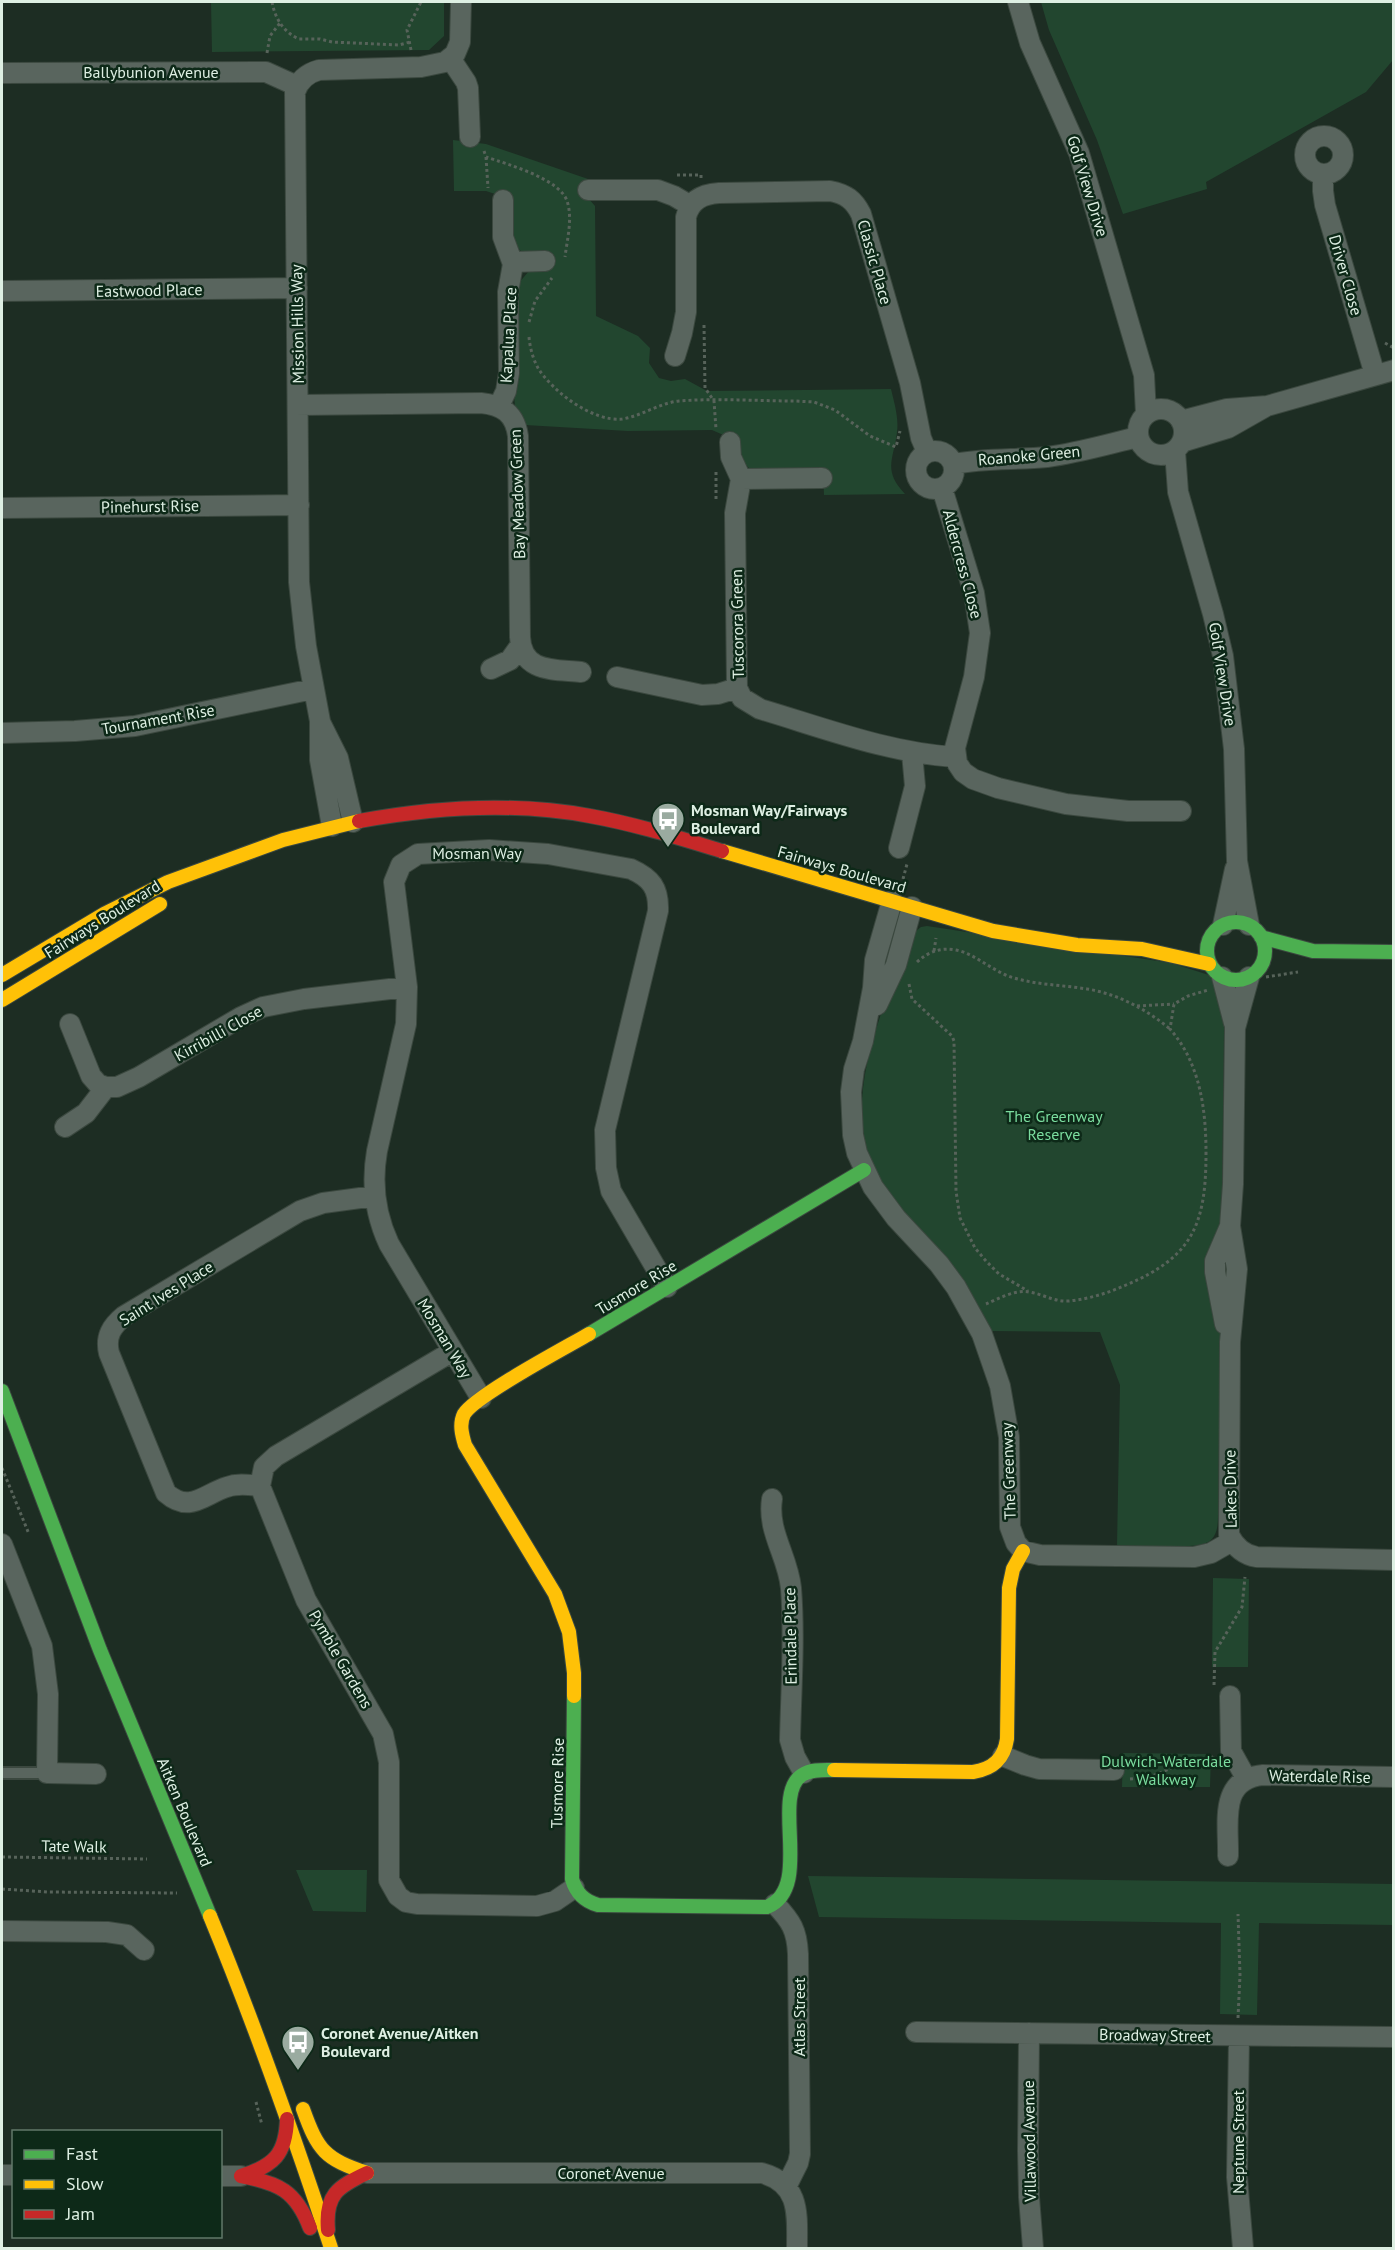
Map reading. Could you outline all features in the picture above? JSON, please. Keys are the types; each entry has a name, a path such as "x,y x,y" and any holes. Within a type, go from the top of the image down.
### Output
{"street":[{"path":"297,86 306,75 319,70 421,67 439,64 450,58 459,48 461,2"},
{"name":"Golf View Drive","path":"1018,2 1030,43 1079,153 1144,375 1146,414"},
{"path":"450,58 468,88 477,144"},
{"name":"Ballybunion Avenue","path":"2,74 266,72 297,86"},
{"name":"Mission Hills Way","path":"297,86 294,106 299,582 306,646 320,721 320,760 332,826"},
{"name":"Driver Close","path":"1323,174 1325,205 1384,372"},
{"path":"588,190 658,190 691,206 686,225 685,323 675,356"},
{"name":"Classic Place","path":"691,206 700,197 719,193 830,191 846,195 852,200 865,225 927,452"},
{"name":"Kapalua Place","path":"495,198 503,237 513,262 508,292 509,373 506,391 499,406"},
{"path":"513,262 554,266"},
{"name":"Eastwood Place","path":"2,291 297,288"},
{"path":"1267,406 1228,428 1171,449 1145,449 1138,437 1139,425 1146,414 1159,410 1173,416 1267,406 1384,372"},
{"name":"Golf View Drive","path":"1144,375 1173,416"},
{"name":"Bay Meadow Green","path":"298,405 481,403 499,406 509,412 518,436 520,646"},
{"path":"1171,449 1184,435 1173,416"},
{"name":"Roanoke Green","path":"954,464 1074,453 1138,437"},
{"path":"730,442 731,457 741,479 822,478"},
{"name":"Golf View Drive","path":"1171,449 1178,492 1213,614 1222,656 1234,749 1237,861 1255,931"},
{"path":"927,452 946,453 954,464 955,469 951,481 936,490 923,486 916,475 917,461 927,452"},
{"name":"Tuscorora Green","path":"741,479 735,513 737,688 742,698 760,709 912,753 956,757"},
{"name":"Aldercress Close","path":"942,488 974,593 980,633 974,677 956,739 956,757"},
{"name":"Pinehurst Rise","path":"2,508 299,505"},
{"path":"491,669 510,660 520,646"},
{"path":"520,646 525,657 537,665 581,672"},
{"path":"617,677 702,695 718,694 737,688"},
{"name":"Tournament Rise","path":"2,733 75,732 135,726 313,689"},
{"name":"Mission Hills Way","path":"320,721 338,758 353,822"},
{"path":"899,848 915,786 912,753"},
{"path":"956,757 963,772 973,779 1040,799 1096,808 1181,811"},
{"name":"Fairways Boulevard","path":"2,975 167,882 283,840 332,826 431,810 516,809 571,813 655,831 993,931 1043,941 1142,949 1235,977 1313,951"},
{"name":"Mosman Way","path":"481,1398 389,1244 381,1227 375,1196 374,1168 377,1151 406,1024 406,987 394,882 401,865 418,854 489,850 548,854 631,869 651,880 656,888 658,911 605,1130 604,1149 611,1191 667,1287"},
{"name":"Golf View Drive","path":"1217,931 1237,861"},
{"name":"Fairways Boulevard","path":"2,1000 171,897 202,873 218,864"},
{"name":"The Greenway","path":"863,1041 873,988 875,960 892,901"},
{"name":"The Greenway","path":"912,907 896,965 863,1041 854,1069 850,1111 857,1153 881,1200 939,1264 970,1310 982,1334 1000,1386 1009,1437 1010,1527 1016,1543 1023,1551"},
{"path":"1232,922 1255,931 1264,955 1235,977 1207,946 1217,931 1232,922"},
{"name":"Fairways Boulevard","path":"1142,949 1186,942 1217,931"},
{"name":"Fairways Boulevard","path":"1255,931 1313,951 1394,952"},
{"path":"76,932 87,949"},
{"name":"Lakes Drive","path":"1235,977 1233,1184 1230,1226 1215,1261 1215,1272 1230,1342 1228,1524 1232,1541 1243,1552 1257,1557 1394,1560"},
{"name":"Kirribilli Close","path":"106,1087 117,1087 128,1083 241,1017 263,1007 304,999 406,987"},
{"path":"64,1127 86,1113 106,1087 98,1084 92,1076 70,1024"},
{"name":"Tusmore Rise","path":"574,1888 572,1879 573,1652 555,1594 465,1445 461,1426 462,1418 469,1406 481,1398 864,1170"},
{"name":"Saint Ives Place","path":"260,1486 228,1486 193,1502 178,1501 166,1493 111,1358 107,1346 110,1331 124,1316 300,1211 323,1203 375,1196"},
{"path":"260,1486 264,1467 276,1456 453,1351"},
{"name":"Aitken Boulevard","path":"2,1391 100,1650 246,2003 330,2246"},
{"name":"Pymble Gardens","path":"260,1486 302,1591 383,1734 389,1762 388,1870 392,1888 398,1896 406,1902 417,1904 537,1906 555,1901 574,1888"},
{"name":"Erindale Place","path":"772,1499 771,1521 786,1568 792,1604 790,1740 795,1757 804,1773"},
{"path":"574,1888 585,1901 604,1906 756,1908 775,1904 781,1898 787,1882 791,1790 804,1773 828,1770 973,1772 990,1768 1003,1756 1007,1739 1010,1578 1023,1551 1040,1555 1194,1557 1211,1553 1232,1541"},
{"path":"2,1544 42,1646 48,1694 47,1773 96,1774"},
{"name":"Waterdale Rise","path":"1222,1694 1231,1751 1246,1778"},
{"path":"1003,1756 1024,1765 1040,1768 1113,1770"},
{"name":"Waterdale Rise","path":"1228,1856 1230,1797 1238,1784 1246,1778 1263,1775 1394,1777"},
{"name":"Atlas Street","path":"775,1904 789,1920 797,1935 799,2138 780,2182"},
{"path":"2,1931 107,1932 127,1935 144,1950"},
{"path":"246,2003 277,2052"},
{"name":"Broadway Street","path":"916,2032 1029,2033 1238,2028 1394,2037"},
{"name":"Neptune Street","path":"1238,2028 1237,2177 1243,2248"},
{"name":"Villawood Avenue","path":"1029,2033 1028,2186 1033,2248"},
{"path":"297,2093 312,2136 320,2149 339,2164 367,2173"},
{"path":"241,2176 256,2172 275,2161 286,2142 287,2117"},
{"path":"330,2246 326,2215 333,2193 344,2183 367,2173"},
{"name":"Coronet Avenue","path":"367,2173 762,2173 780,2182"},
{"path":"222,2176 241,2176 269,2181 283,2187 299,2202 313,2238"},
{"path":"780,2182 793,2196 796,2207 797,2248"}],"lane":[{"path":"2,1773 47,1773"}],"path":[{"path":"272,2 276,18 295,38 332,42 405,44 410,42 407,30 421,2"},
{"path":"266,72 270,36 280,23"},
{"path":"477,144 486,157 495,198"},
{"path":"486,157 546,181 566,197 569,224 564,258 554,266 535,301 530,315 529,332 534,361 541,373 556,389 572,401 599,417 622,419 679,401 814,402 835,410 870,436 896,447 900,426 918,425"},
{"path":"909,978 908,986 912,999 952,1036 954,1041 956,1191 960,1218 975,1248 986,1262 999,1274 1028,1291 1067,1301 1106,1293 1158,1270 1175,1258 1190,1239 1197,1220 1203,1197 1206,1162 1204,1117 1200,1092 1189,1056 1170,1029 1137,1006 1105,993 1029,982 1012,977 955,950 934,951 918,961 913,970"},
{"path":"1137,1006 1174,1004 1235,977 1257,991 1264,978 1300,972"},
{"path":"1170,1029 1174,1004"},
{"path":"970,1310 1009,1294 1028,1291"},
{"path":"1222,1694 1215,1652 1242,1607 1245,1577"},
{"path":"1113,1770 1120,1777 1139,1779 1150,1777 1180,1764 1213,1757 1213,1746"},
{"name":"Tate Walk","path":"2,1857 147,1859"},
{"path":"2,1889 48,1892 179,1893"},
{"path":"1238,1914 1240,1975 1238,2028"}],"green space":[{"path":"211,2 444,2 444,36 429,50 212,52"},
{"path":"1041,2 1393,2 1393,60 1366,92 1206,182 1207,189 1123,214 1097,140 1049,30"},
{"path":"453,140 486,144 588,179 588,198 595,206 596,316 638,336 650,348 649,363 659,378 671,381 685,379 707,391 891,389 897,427 891,464 894,478 905,494 824,495 823,471 750,469 741,460 737,441 712,430 628,431 525,425 515,406 514,395 518,284 529,271 529,254 522,252 513,243 510,199 486,191 454,191"},
{"name":"The Greenway Reserve","path":"927,926 1171,963 1212,976 1224,1015 1218,1517 1215,1534 1205,1543 1181,1547 1117,1546 1120,1385 1100,1332 990,1331 957,1272 894,1201 871,1163 863,1132 862,1098 867,1064 887,996 912,934 921,927"},
{"path":"1213,1578 1249,1579 1248,1667 1212,1667"},
{"name":"Dulwich-Waterdale Walkway","path":"1123,1753 1211,1754 1210,1787 1122,1787"},
{"path":"296,1870 367,1870 366,1912 313,1911"},
{"path":"808,1876 1393,1884 1393,1925 1259,1923 1257,2015 1220,2014 1221,1923 819,1917"}],"traffic: fast":[{"path":"1236,922 1247,924 1260,935 1265,951 1263,962 1252,975 1236,980 1225,978 1212,967 1207,951 1209,940 1220,927 1236,922"},
{"path":"1261,937 1313,951 1394,952"},
{"path":"589,1334 864,1170"},
{"path":"2,1391 100,1650 210,1916"},
{"path":"574,1696 572,1879 581,1896 598,1905 767,1907 781,1897 788,1881 789,1821 793,1786 806,1773 834,1770"}],"traffic: slow":[{"path":"2,975 104,914 168,882 283,840 359,821"},
{"path":"722,851 993,931 1077,945 1142,949 1209,964"},
{"path":"2,1000 160,904"},
{"path":"574,1696 569,1632 555,1594 465,1445 461,1426 464,1414 485,1395 589,1334"},
{"path":"834,1770 973,1772 992,1766 996,1762 1003,1752 1007,1739 1009,1588 1013,1569 1023,1551"},
{"path":"210,1916 274,2081 331,2248"},
{"path":"303,2109 313,2135 325,2152 341,2163 367,2173"}],"traffic: jam":[{"path":"359,821 416,812 474,808 533,809 607,819 722,851"},
{"path":"241,2176 262,2168 276,2157 284,2141 287,2119"},
{"path":"328,2230 329,2208 335,2194 348,2183 367,2173"},
{"path":"241,2176 276,2186 292,2197 305,2215 310,2228"}],"place":[{"name":"Mosman Way/Fairways Boulevard","path":"668,848"},
{"name":"Coronet Avenue/Aitken Boulevard","path":"298,2071"}]}
